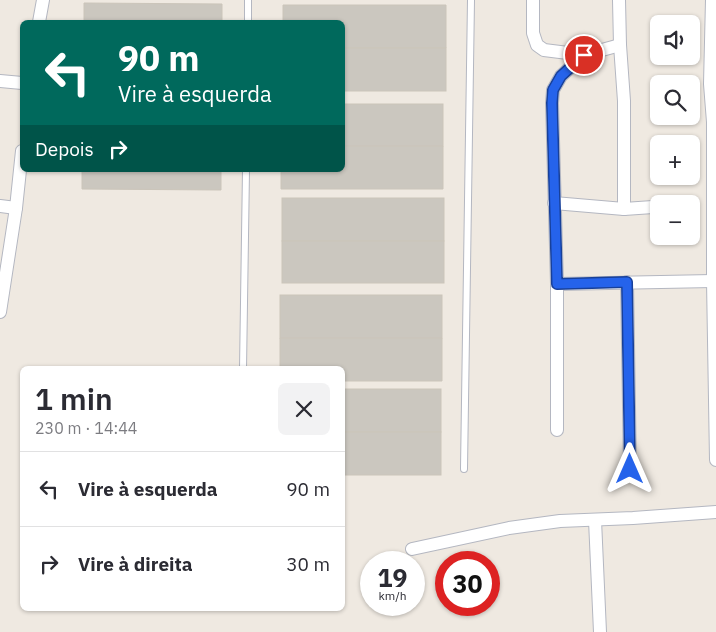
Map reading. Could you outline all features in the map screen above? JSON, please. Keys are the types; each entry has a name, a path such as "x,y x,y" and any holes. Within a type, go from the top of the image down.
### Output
{"street":[{"path":"40,20 43,0"},
{"path":"533,0 533,33 537,45 544,50 584,55 620,45"},
{"path":"619,0 624,102 624,209"},
{"path":"712,0 716,460"},
{"path":"557,430 557,284 552,103 553,90 561,76 584,55"},
{"path":"0,81 20,83"},
{"path":"0,312 2,283 16,208 20,171"},
{"path":"554,203 624,209 650,207"},
{"path":"0,206 16,208"},
{"path":"557,284 713,281"},
{"path":"627,282 630,469"},
{"path":"412,549 509,528 560,521 716,512"},
{"path":"595,520 600,632"}],"lane":[{"path":"248,0 248,20"},
{"path":"464,469 471,0"},
{"path":"244,366 246,172"}],"building":[{"path":"84,3 222,4 222,20 84,20"},
{"path":"283,5 446,5 446,48 345,48 345,20 283,20"},
{"path":"345,48 446,48 446,91 345,91"},
{"path":"345,104 443,104 443,146 345,146"},
{"path":"345,146 443,146 443,189 281,189 281,172 345,172"},
{"path":"82,172 221,172 221,190 82,189"},
{"path":"282,198 444,198 444,241 282,241"},
{"path":"282,241 444,241 444,283 282,283"},
{"path":"280,295 442,295 442,338 280,338"},
{"path":"280,338 442,338 442,381 345,381 345,366 280,366"},
{"path":"345,389 441,389 441,432 345,432"},
{"path":"345,432 441,432 441,475 345,475"}],"route":[{"path":"584,55 561,76 553,90 557,284 627,282 630,469"}]}
